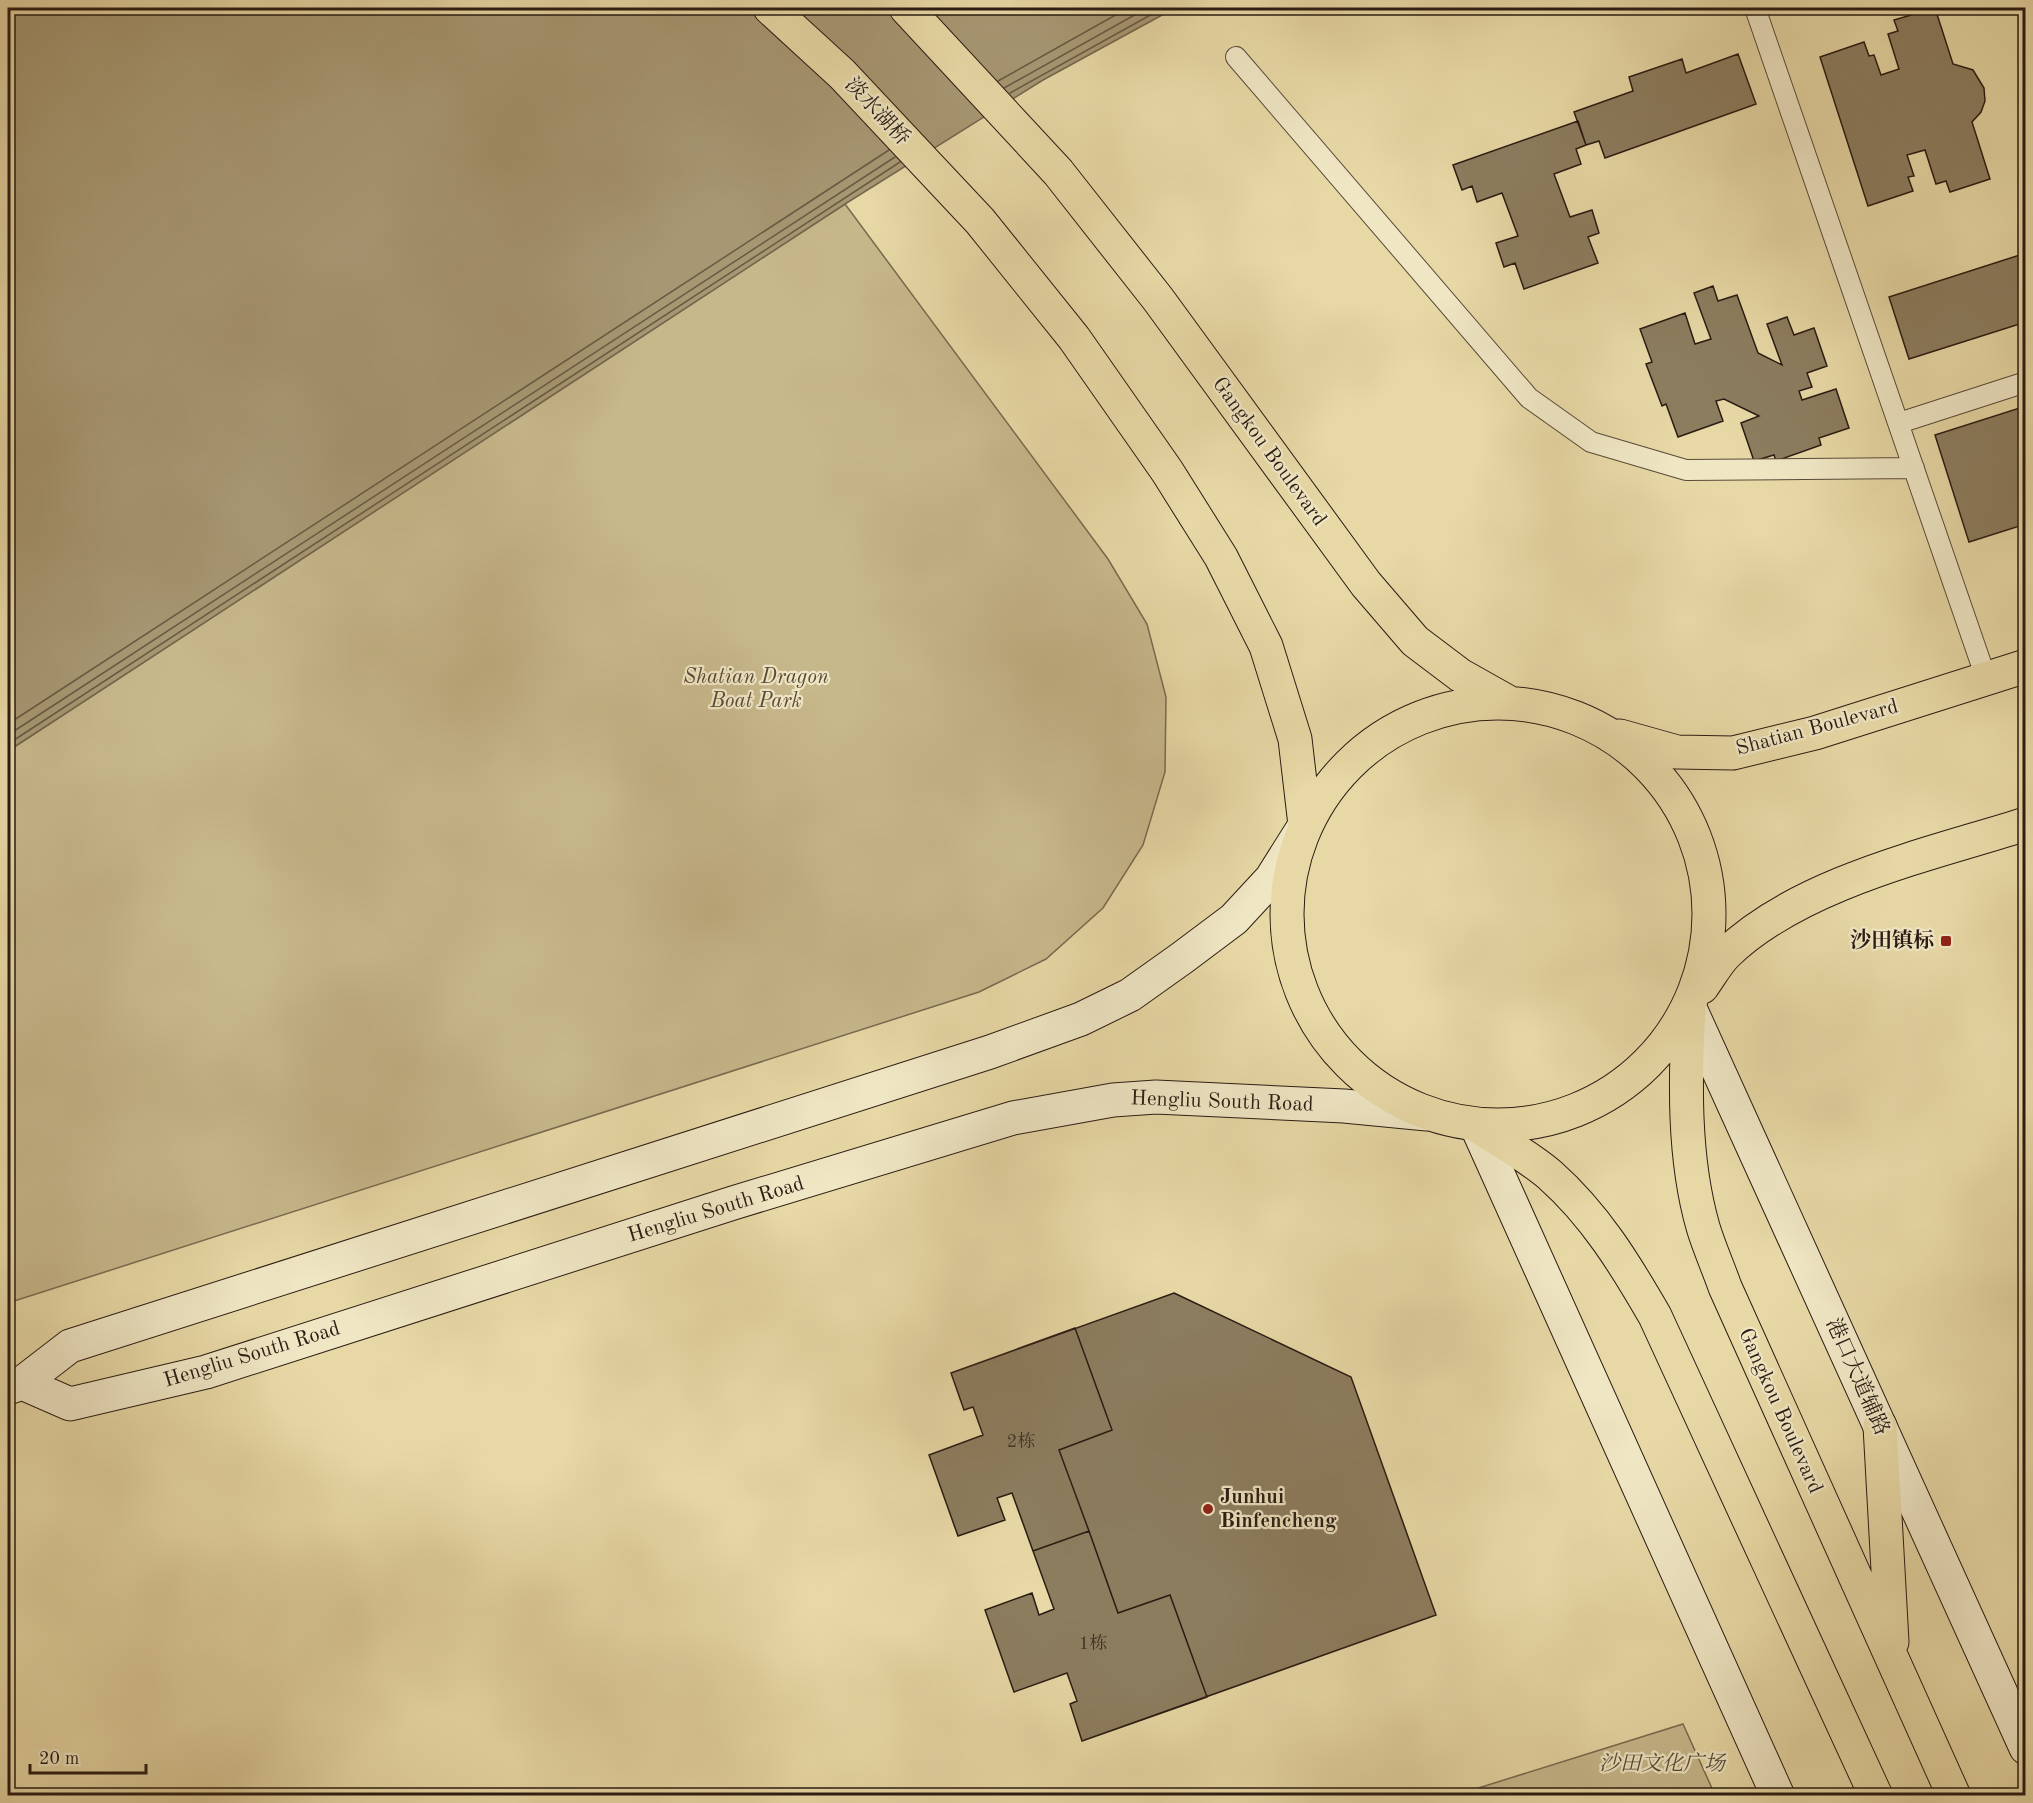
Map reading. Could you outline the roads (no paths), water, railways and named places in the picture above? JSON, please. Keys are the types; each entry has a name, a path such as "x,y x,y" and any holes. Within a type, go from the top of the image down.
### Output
{"main road":[{"name":"淡水湖桥","path":"770,8 842,74 980,221 1074,338 1167,471 1221,557 1266,646 1295,739 1305,825"},
{"name":"Gangkou Boulevard","path":"906,8 1058,172 1158,299 1366,584 1415,641 1460,675 1508,702"},
{"name":"Shatian Boulevard","path":"1606,732 1677,752 1733,753 1815,733 2025,666"},
{"path":"1689,1006 1705,956 1709,904 1700,853 1679,805 1647,764 1606,732 1558,710 1508,702 1457,705 1409,720 1367,747 1331,782 1305,825 1290,873 1286,923 1294,973 1314,1019 1344,1059 1383,1092 1427,1114 1476,1125 1528,1125 1578,1111 1614,1091 1662,1050 1689,1006 1725,955 1759,927 1806,899 1891,866 2025,824"},
{"name":"Gangkou Boulevard","path":"1689,1006 1686,1049 1691,1165 1703,1227 1725,1287 1954,1796"},
{"path":"1476,1125 1549,1174 1591,1216 1624,1263 1655,1316 1876,1796"},
{"path":"1880,1426 1894,1661"}],"street":[{"name":"Hengliu South Road","path":"15,1385 70,1346 945,1066 1081,1019 1130,995 1234,919 1271,879 1305,825"},
{"name":"港口大道辅路","path":"1689,1006 2025,1748"},
{"name":"Hengliu South Road","path":"15,1385 70,1404 206,1372 733,1203 1013,1118 1113,1100 1156,1097 1344,1106 1427,1114"},
{"path":"1476,1125 1778,1796"}],"lane":[{"path":"1755,8 1986,678"},
{"path":"1236,57 1529,398 1591,442 1686,470 1914,468"},
{"path":"1899,423 2025,382"}],"water":[{"path":"8,8 1175,8 1043,80 845,204 8,751"}],"place":[{"name":"沙田镇标","path":"1946,941"},
{"name":"Junhui Binfencheng","path":"1208,1509"}],"park label":[{"name":"Shatian Dragon Boat Park","path":"756,689"},
{"name":"沙田文化广场","path":"1662,1764"}]}
